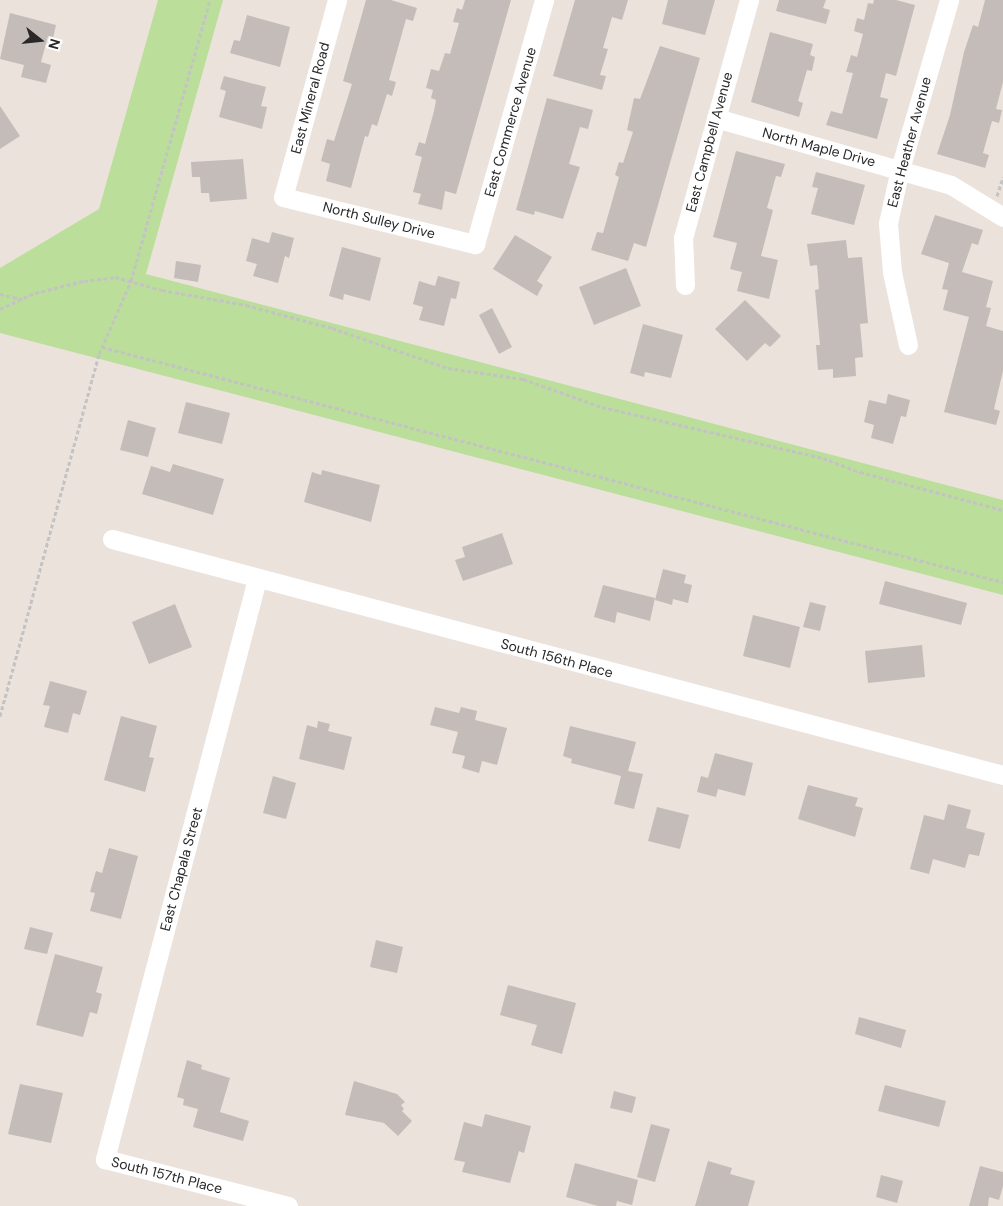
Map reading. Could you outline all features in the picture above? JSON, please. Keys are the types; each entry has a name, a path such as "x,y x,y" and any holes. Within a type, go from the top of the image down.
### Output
{"street":[{"name":"East Mineral Road","path":"283,197 336,0"},
{"name":"East Commerce Avenue","path":"475,244 544,0"},
{"name":"East Campbell Avenue","path":"685,286 683,238 749,0"},
{"name":"East Heather Avenue","path":"908,346 892,272 888,223 900,169 948,0"},
{"name":"North Maple Drive","path":"716,118 951,185 1003,217"},
{"name":"North Sulley Drive","path":"283,197 475,244"},
{"name":"South 156th Place","path":"112,539 1003,775"},
{"name":"East Chapala Street","path":"105,1159 258,579"},
{"name":"South 157th Place","path":"105,1159 288,1206"}],"path":[{"path":"0,716 102,347 131,281 210,0"},
{"path":"0,310 23,299 103,278 131,281 162,290 255,307 332,328 448,368 523,379 602,407 822,458 860,472 1003,510"},
{"path":"0,294 23,299"},
{"path":"102,347 1003,582"}],"green space":[{"path":"158,0 223,0 146,274 1003,500 1003,595 0,333 0,268 99,209"}],"building":[{"path":"366,0 391,0 417,8 413,21 406,19 389,80 396,82 392,96 387,94 377,126 372,124 368,137 365,136 351,188 326,181 330,164 321,161 327,139 334,141 352,84 343,81"},
{"path":"465,0 511,0 456,194 445,191 442,210 418,204 421,194 413,192 422,157 415,155 419,142 425,144 434,111 436,100 431,98 433,90 426,88 431,69 439,71 445,53 450,54 459,23 453,22 457,8 462,10"},
{"path":"575,0 628,0 622,20 612,17 603,48 608,49 600,75 606,76 602,90 553,76"},
{"path":"668,0 715,0 705,35 662,24"},
{"path":"779,0 826,0 823,8 830,10 826,24 776,11"},
{"path":"874,0 896,0 915,5 896,76 886,73 880,97 888,99 877,139 826,125 831,111 842,114 853,73 846,72 851,55 857,57 863,34 854,31 857,18 864,20 868,3 873,4"},
{"path":"985,0 1003,0 1003,82 996,109 1002,110 999,123 992,121 983,153 989,155 985,168 937,154 950,115 964,52 973,25 978,27"},
{"path":"10,13 56,25 53,38 48,36 41,62 51,65 46,83 21,77 24,65 0,59"},
{"path":"247,15 290,27 280,67 230,53 234,40 240,41"},
{"path":"770,32 813,44 810,55 815,57 812,71 807,70 798,101 803,103 799,117 751,102"},
{"path":"660,46 700,58 646,247 634,243 628,261 591,250 597,232 603,233 619,177 615,175 619,162 623,163 633,132 627,130 634,98 640,99"},
{"path":"224,76 266,87 261,106 267,107 262,129 219,117 226,91 220,89"},
{"path":"547,98 593,110 588,129 580,127 569,164 580,167 563,219 535,211 534,215 516,210"},
{"path":"0,106 20,136 0,149"},
{"path":"736,151 785,164 781,177 776,176 767,208 773,210 761,256 778,260 769,299 737,291 742,272 730,269 737,243 713,237"},
{"path":"243,159 247,199 210,202 209,193 201,193 200,177 192,177 191,162"},
{"path":"816,172 865,185 854,225 811,214 818,188 812,187"},
{"path":"935,215 983,230 978,245 972,243 962,272 993,281 986,307 991,308 986,326 1003,331 1003,371 994,409 1000,411 996,425 944,412 969,317 943,310 948,290 942,289 949,263 921,254"},
{"path":"272,232 294,238 289,258 285,256 278,283 253,276 257,264 246,261 252,238 269,243"},
{"path":"515,235 552,257 537,281 543,285 537,296 493,269"},
{"path":"846,240 848,258 862,257 868,323 860,324 863,357 855,358 856,376 833,378 833,369 818,370 816,345 820,345 815,290 819,289 817,265 810,266 807,244"},
{"path":"342,247 381,258 370,301 344,294 343,300 329,296"},
{"path":"176,261 201,265 198,282 174,278"},
{"path":"626,268 641,306 594,325 579,287"},
{"path":"438,276 460,282 456,299 451,298 444,326 419,320 423,307 413,304 419,281 435,286"},
{"path":"745,300 781,336 770,347 765,343 747,361 715,329"},
{"path":"492,308 512,347 499,354 479,315"},
{"path":"643,324 683,335 671,378 645,372 644,377 630,373"},
{"path":"888,394 910,400 906,417 901,416 893,444 871,438 874,425 864,422 869,400 886,404"},
{"path":"186,402 230,413 222,444 178,433"},
{"path":"128,420 156,428 148,457 120,450"},
{"path":"173,464 224,479 213,515 142,494 151,466 170,472"},
{"path":"322,470 380,485 371,522 304,502 312,472 321,475"},
{"path":"502,533 513,564 463,581 455,560 465,557 462,547"},
{"path":"663,569 686,575 684,583 692,585 688,603 673,599 672,605 655,600"},
{"path":"885,581 967,603 961,625 879,604"},
{"path":"603,585 655,598 650,621 617,612 615,623 594,617"},
{"path":"810,602 826,606 820,631 803,627"},
{"path":"175,604 192,647 149,664 132,622"},
{"path":"753,615 800,627 790,668 743,656"},
{"path":"922,645 925,677 868,683 865,651"},
{"path":"50,681 87,691 80,715 73,713 68,733 44,727 50,706 43,705"},
{"path":"435,707 459,713 461,707 477,711 475,720 507,728 497,765 482,761 479,773 462,768 465,756 452,753 458,732 430,725"},
{"path":"121,716 157,726 149,757 154,758 145,792 104,780"},
{"path":"318,721 330,724 328,731 352,737 344,770 299,759 307,725 317,728"},
{"path":"570,726 636,742 628,771 643,774 634,809 614,804 621,776 571,763 572,759 563,756"},
{"path":"715,753 753,763 745,796 718,789 716,797 697,792 701,776 708,778"},
{"path":"273,776 296,783 286,819 263,813"},
{"path":"808,785 858,798 855,806 863,808 855,837 798,819"},
{"path":"948,804 971,810 966,828 985,833 979,856 969,854 965,868 933,859 929,874 910,869 924,815 944,820"},
{"path":"657,807 689,815 680,849 648,841"},
{"path":"109,848 138,856 121,919 90,911 95,893 90,892 96,871 102,873"},
{"path":"30,927 53,933 47,954 24,949"},
{"path":"376,940 403,947 397,973 370,967"},
{"path":"55,954 103,967 96,992 102,994 97,1014 90,1012 83,1037 36,1025"},
{"path":"508,985 576,1003 562,1054 531,1045 537,1025 500,1015"},
{"path":"859,1017 906,1030 901,1048 855,1034"},
{"path":"187,1060 202,1065 201,1069 230,1078 220,1112 249,1121 243,1141 193,1127 198,1109 183,1105 184,1099 177,1097"},
{"path":"354,1081 397,1094 405,1102 401,1105 404,1109 402,1111 412,1121 398,1136 384,1123 345,1115"},
{"path":"20,1084 63,1093 51,1143 8,1134"},
{"path":"885,1085 946,1101 939,1127 878,1111"},
{"path":"614,1091 636,1097 632,1113 610,1108"},
{"path":"485,1114 531,1126 524,1153 519,1151 510,1183 462,1172 465,1162 454,1160 464,1122 482,1127"},
{"path":"651,1124 670,1129 655,1182 637,1177"},
{"path":"708,1161 732,1168 730,1174 755,1181 748,1206 695,1206"},
{"path":"575,1163 638,1180 632,1205 617,1201 616,1206 598,1206 566,1197"},
{"path":"980,1166 1003,1172 1003,1186 999,1200 989,1197 988,1206 969,1206"},
{"path":"881,1175 903,1181 897,1203 876,1197"}]}
